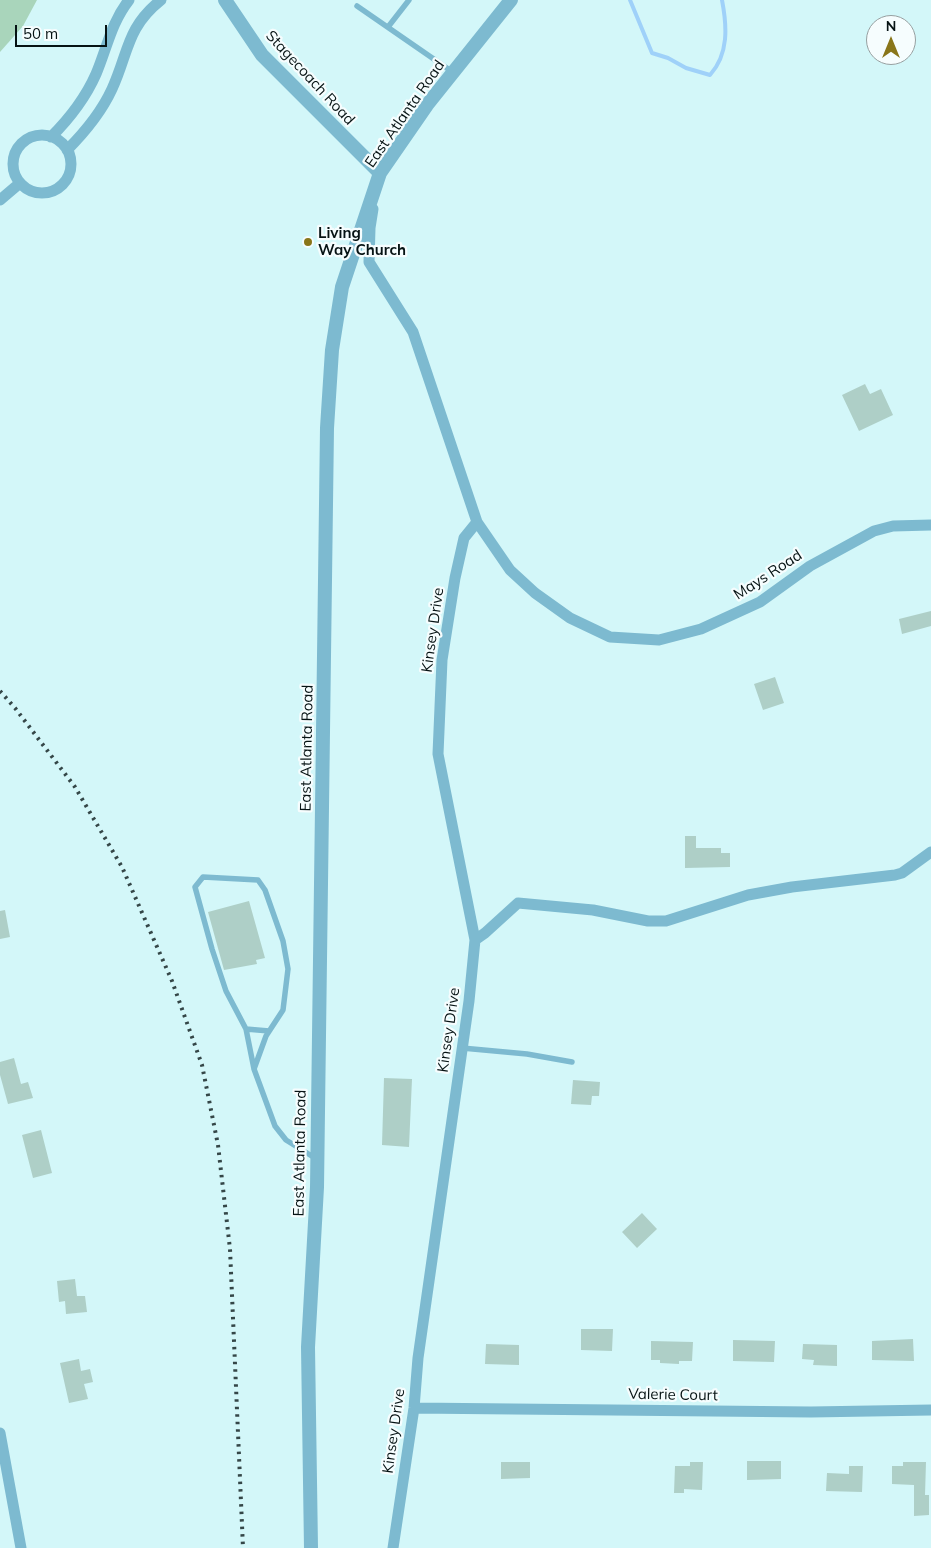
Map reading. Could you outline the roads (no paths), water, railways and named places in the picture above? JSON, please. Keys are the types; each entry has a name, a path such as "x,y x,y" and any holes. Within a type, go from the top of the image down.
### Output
{"street":[{"path":"51,137 84,98 99,65 113,24 129,0"},
{"path":"67,150 83,134 104,105 115,82 130,35 141,19 161,0"},
{"name":"Stagecoach Road","path":"225,0 262,55 380,173"},
{"name":"East Atlanta Road","path":"311,1548 308,1347 317,1160 327,428 332,350 342,287 380,173 454,72 511,0"},
{"path":"51,137 60,142 67,150 70,160 70,171 66,180 58,188 49,192 38,193 28,190 20,183 13,166 17,150 30,138 51,137"},
{"name":"Mays Road","path":"380,173 370,228 369,262 413,332 477,522 510,570 536,594 570,618 610,637 659,640 702,630 760,602 810,566 874,530 893,526 931,525"},
{"path":"0,200 20,183"},
{"name":"Kinsey Drive","path":"393,1548 414,1408 418,1358 462,1048 475,940 438,754 442,660 455,578 464,538 477,522"},
{"path":"475,940 518,903 593,910 648,921 666,921 748,896 792,887 895,875 902,873 931,852"},
{"name":"Valerie Court","path":"414,1408 801,1412 931,1410"},
{"path":"0,1434 21,1548"}],"lane":[{"path":"388,27 408,0"},
{"path":"357,6 454,72"},
{"path":"254,1069 258,1054 283,1010 288,969 283,941 265,890 258,880 203,877 195,887 199,907 226,990 246,1028 254,1069 275,1126 286,1140 317,1160"},
{"path":"246,1028 270,1031"},
{"path":"462,1048 527,1054 572,1062"}],"waterway":[{"path":"630,0 652,53 668,58 686,68 710,75 721,58 725,39 722,0"}],"railway":[{"path":"0,691 75,787 122,867 172,981 202,1065 218,1145 230,1249 243,1548"}],"place":[{"name":"Living Way Church","path":"308,242"}]}
